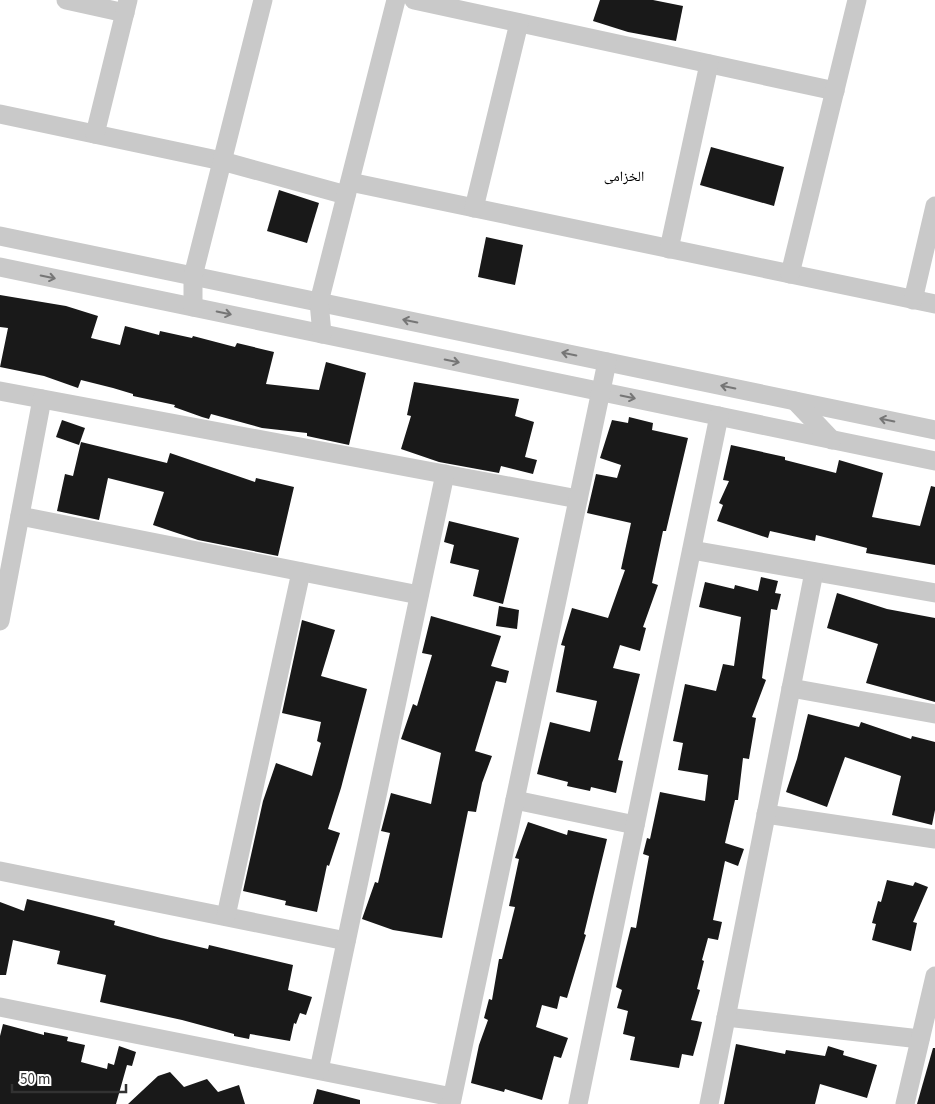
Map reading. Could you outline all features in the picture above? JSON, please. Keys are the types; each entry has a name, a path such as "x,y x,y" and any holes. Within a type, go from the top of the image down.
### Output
{"street":[{"path":"66,0 127,7 95,134"},
{"path":"193,307 193,276 263,0"},
{"path":"322,334 319,302 396,0"},
{"path":"414,0 835,91"},
{"path":"790,274 857,0"},
{"path":"474,208 519,23"},
{"path":"669,248 709,64"},
{"path":"0,114 348,188 474,208 935,304"},
{"path":"913,300 935,206"},
{"path":"0,236 935,430"},
{"path":"0,267 935,461"},
{"path":"0,1007 319,1070 452,1100 607,362"},
{"path":"0,391 578,499"},
{"path":"0,621 42,399"},
{"path":"794,401 832,440"},
{"path":"578,1104 719,416"},
{"path":"319,1070 445,474"},
{"path":"20,516 419,595"},
{"path":"692,550 935,593"},
{"path":"226,916 301,572"},
{"path":"709,1104 814,572"},
{"path":"791,688 935,714"},
{"path":"515,800 635,825"},
{"path":"766,814 935,839"},
{"path":"0,871 346,941"},
{"path":"904,1104 935,976"},
{"path":"726,1017 920,1039"}],"building":[{"path":"600,0 653,0 683,6 676,41 628,32 593,21"},
{"path":"711,147 784,167 774,206 700,185"},
{"path":"279,190 319,203 307,243 267,231"},
{"path":"486,237 523,245 515,285 478,277"},
{"path":"0,295 66,306 98,316 91,338 120,345 125,326 159,335 160,331 192,338 193,336 235,347 237,343 274,352 266,384 319,390 326,362 366,373 349,445 307,436 307,433 262,428 211,414 209,419 174,407 175,405 133,396 133,394 81,380 78,388 44,376 0,367 8,328 0,327"},
{"path":"414,382 519,399 515,416 534,422 525,457 537,460 533,474 501,466 499,473 439,462 401,449 411,416 407,415"},
{"path":"629,417 653,423 652,430 688,438 666,531 663,531 652,583 658,585 643,627 646,628 640,651 620,645 613,668 640,674 618,760 623,761 616,793 591,787 590,791 567,786 568,782 537,774 550,722 590,732 597,701 556,692 565,646 561,645 572,608 608,618 625,570 621,569 631,523 587,513 596,474 617,478 621,465 600,458 612,420 628,423"},
{"path":"62,420 85,428 79,445 56,437"},
{"path":"81,442 167,463 170,453 255,482 256,478 294,487 278,556 198,540 153,525 164,492 108,478 99,520 57,511 65,474 73,476"},
{"path":"731,445 785,457 785,460 836,473 839,460 883,473 872,517 920,526 931,486 935,487 935,565 866,553 867,548 816,535 815,541 770,531 768,538 717,521 723,505 719,503 729,481 723,480"},
{"path":"449,521 519,538 503,604 473,596 479,570 450,563 454,545 444,542"},
{"path":"761,577 778,581 775,593 781,594 777,610 771,609 762,678 766,680 752,717 756,718 749,759 743,758 738,800 735,800 725,843 744,849 738,866 725,861 713,920 722,922 718,940 708,938 697,989 700,990 691,1020 702,1022 698,1038 693,1056 682,1054 679,1068 630,1060 635,1037 623,1034 628,1011 617,1008 622,990 616,987 631,927 636,928 649,856 643,854 647,838 650,839 660,792 705,801 708,775 678,770 683,743 673,741 685,684 716,691 723,664 734,666 741,617 699,607 705,582 734,589 735,585 758,591"},
{"path":"837,593 887,609 935,618 935,702 866,683 878,644 827,628"},
{"path":"499,606 519,610 517,629 496,626"},
{"path":"431,616 501,636 491,666 509,671 506,683 496,681 475,751 492,756 482,783 476,812 468,811 442,938 393,930 362,919 375,882 378,883 390,833 381,831 391,793 431,804 441,753 401,739 413,704 417,706 432,655 422,653"},
{"path":"302,620 335,630 321,676 367,689 341,788 328,829 340,833 329,866 327,865 317,912 285,905 286,901 243,891 263,801 276,763 312,776 321,743 317,741 321,722 282,713"},
{"path":"808,714 859,727 861,722 911,739 912,736 935,742 935,810 932,825 892,815 901,776 845,757 827,807 786,792 797,759"},
{"path":"528,822 567,835 568,830 607,839 584,934 586,935 567,998 560,996 557,1009 542,1005 536,1027 568,1038 561,1058 554,1056 542,1100 505,1089 504,1092 471,1083 479,1045 488,1020 484,1018 489,999 492,1000 499,959 502,959 515,907 509,906 519,859 515,858"},
{"path":"887,880 913,886 915,882 928,887 913,922 917,923 911,951 872,940 876,924 872,923 878,901 881,902"},
{"path":"27,899 115,921 114,925 161,938 208,949 209,945 293,965 288,990 312,997 306,1015 300,1013 296,1024 294,1023 290,1041 250,1034 249,1039 182,1020 100,1002 106,975 57,964 60,951 13,940 6,975 0,975 0,902 24,911"},
{"path":"3,1024 44,1035 44,1032 68,1037 67,1041 85,1045 81,1062 107,1069 108,1063 114,1065 119,1046 136,1052 132,1066 127,1065 116,1104 0,1104 0,1036"},
{"path":"736,1044 785,1054 786,1050 825,1056 828,1046 844,1051 843,1055 877,1065 867,1098 820,1084 815,1104 724,1104"},
{"path":"933,1048 935,1048 935,1104 917,1104"},
{"path":"170,1072 184,1087 207,1079 218,1092 239,1085 245,1104 128,1104 158,1076"},
{"path":"317,1089 360,1100 360,1104 313,1104"}],"district":[{"name":"الخزامى","path":"624,176"}]}
